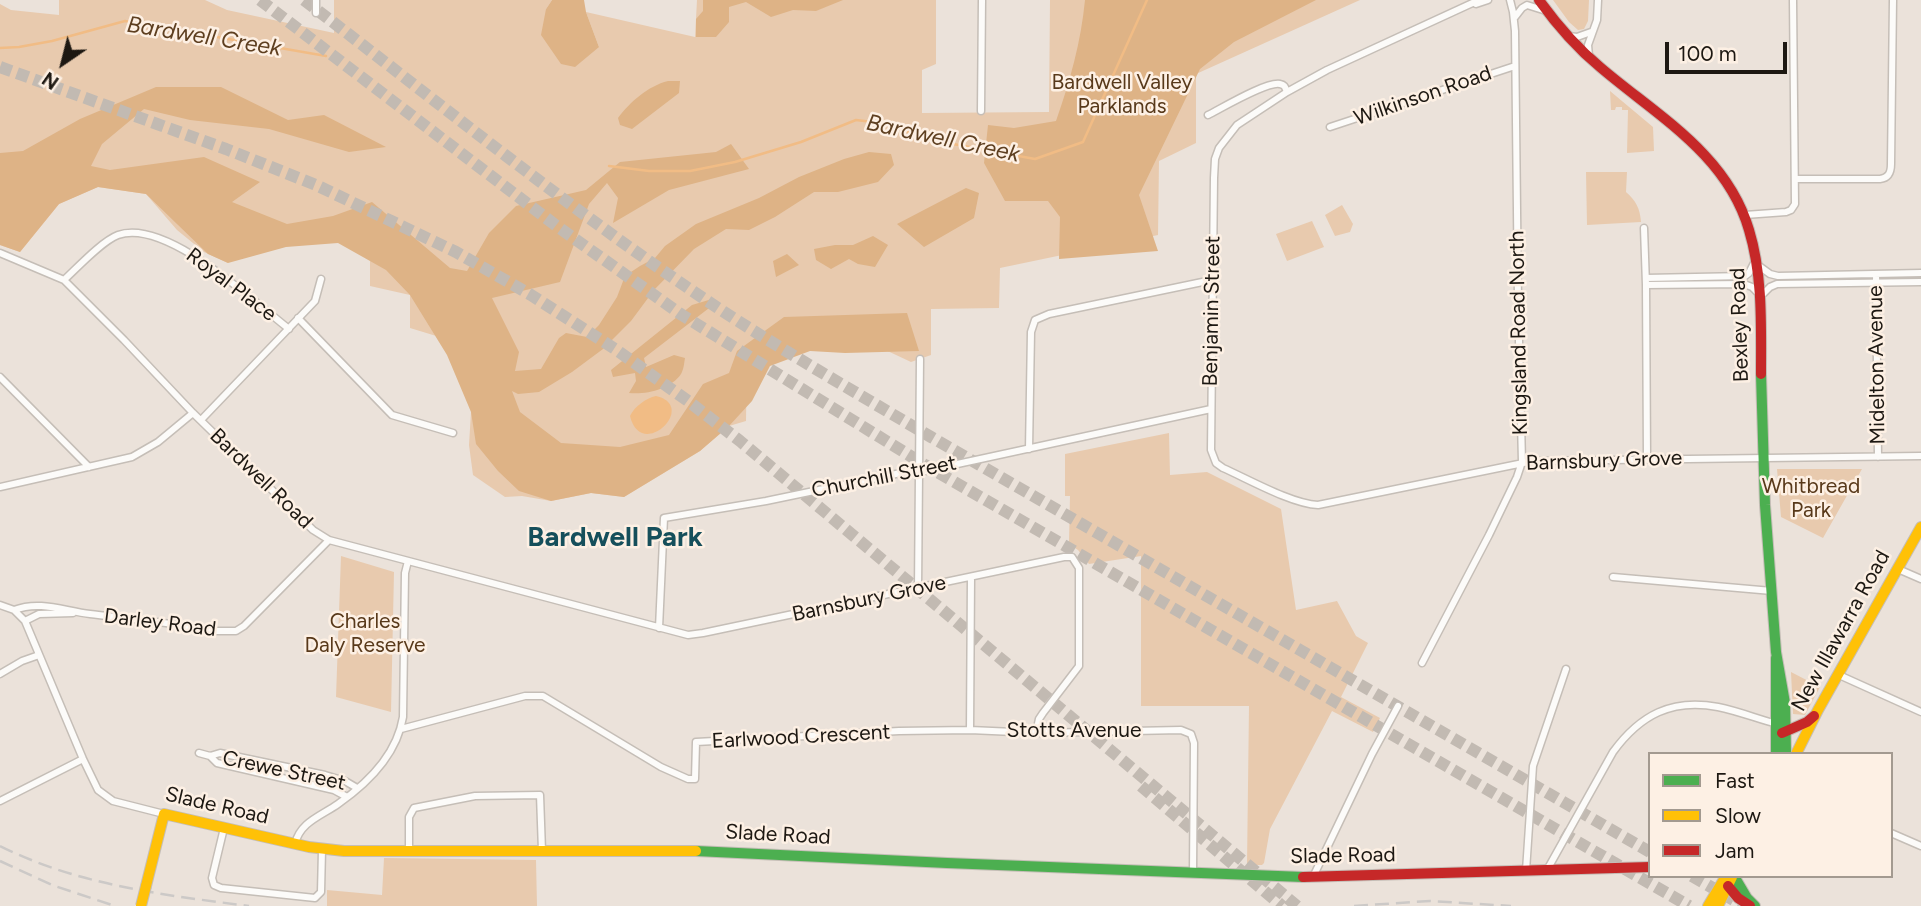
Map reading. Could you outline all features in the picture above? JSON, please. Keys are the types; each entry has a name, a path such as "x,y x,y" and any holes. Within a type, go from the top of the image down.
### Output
{"main road":[{"name":"Bexley Road","path":"1539,0 1564,34 1702,151 1728,185 1745,215 1758,262 1760,296 1763,457 1776,652 1776,752"},
{"name":"New Illawarra Road","path":"1797,752 1818,709 1921,527"},
{"name":"Bexley Road","path":"1776,652 1782,673 1786,752"},
{"path":"1777,740 1787,730 1808,723 1818,709"},
{"path":"1786,716 1799,726"},
{"path":"141,906 164,814"},
{"name":"Slade Road","path":"164,814 322,850 365,852 722,851 1313,877 1648,867"},
{"path":"1708,906 1727,879"},
{"path":"1718,906 1727,879"},
{"path":"1727,879 1738,898 1753,906"}],"street":[{"path":"316,0 316,13"},
{"path":"981,111 982,0"},
{"path":"1208,115 1268,85 1279,83 1285,86 1287,92 1327,70 1479,0"},
{"path":"1471,5 1488,0"},
{"path":"1590,58 1588,49 1591,32 1597,20 1598,0"},
{"path":"1745,215 1789,211 1794,204 1793,0"},
{"path":"1795,179 1880,179 1889,174 1893,0"},
{"name":"Kingsland Road North","path":"1422,663 1489,535 1522,462 1514,19 1510,1"},
{"path":"1514,19 1527,5 1546,11"},
{"path":"1564,34 1577,37 1591,32"},
{"name":"Wilkinson Road","path":"1330,127 1515,66"},
{"name":"Benjamin Street","path":"1216,463 1211,450 1215,159 1219,148 1232,130 1287,92"},
{"path":"1644,228 1647,458"},
{"name":"Royal Place","path":"64,280 114,236 127,233 153,237 181,247 200,259 289,329"},
{"name":"Bardwell Road","path":"0,253 64,280 193,413 313,530 329,540 659,628"},
{"path":"1646,282 1745,276 1758,262 1770,274 1778,275 1921,273"},
{"name":"Midelton Avenue","path":"1876,274 1878,457"},
{"path":"201,420 315,301 321,279"},
{"path":"1029,449 1031,332 1035,320 1067,310 1212,281"},
{"path":"1646,282 1744,284 1752,287 1760,296 1770,286 1777,284 1921,282"},
{"path":"298,318 392,415 453,433"},
{"path":"918,589 919,359"},
{"path":"0,377 89,467"},
{"name":"Churchill Street","path":"659,628 664,519 915,470 925,471 1212,409"},
{"path":"0,487 132,457 158,442 193,413"},
{"name":"Barnsbury Grove","path":"1216,463 1294,500 1318,505 1522,462 1647,458 1921,456"},
{"name":"Darley Road","path":"14,610 24,606 43,606 222,632 236,631 329,540"},
{"name":"Barnsbury Grove","path":"659,628 693,635 1072,556 1079,568 1079,666 1043,713 1036,733"},
{"path":"295,844 304,826 347,797 386,759 401,729 405,573 408,561"},
{"path":"1898,569 1921,579"},
{"path":"970,730 971,577"},
{"path":"1613,577 1772,591"},
{"name":"Darley Road","path":"0,605 14,610 25,621 39,614 79,613"},
{"name":"Slade Road","path":"25,621 96,786 104,796 118,803 164,814"},
{"path":"0,674 39,655"},
{"path":"1526,871 1533,766 1566,669"},
{"path":"1839,676 1921,712"},
{"name":"Earlwood Crescent","path":"401,729 525,696 544,696 661,767 688,779 695,779 696,742 899,731 970,730"},
{"path":"1547,870 1613,752 1638,723 1667,709 1705,704 1777,724"},
{"path":"1313,877 1398,706"},
{"name":"Stotts Avenue","path":"970,730 1036,733 1181,730 1191,734 1194,743 1193,872"},
{"name":"Crewe Street","path":"199,753 210,756 220,753 325,775 357,788"},
{"name":"Crewe Street","path":"210,756 217,764 334,790 347,797"},
{"path":"0,801 83,760"},
{"path":"409,851 409,817 414,808 475,796 540,795 542,850"},
{"path":"224,828 212,877 218,888 315,898 321,892 322,850"},
{"path":"1893,834 1921,846"}],"green space":[{"path":"59,0 205,0 227,10 334,33 334,0 552,0 546,9 599,47 586,12 695,37 697,0 936,0 936,64 922,70 922,113 1049,112 1050,0 1360,0 1196,74 1196,143 1159,161 1158,235 1000,268 999,308 931,309 931,355 911,362 862,339 747,349 746,421 729,426 700,451 624,497 591,493 551,501 522,496 505,497 473,475 469,445 469,346 410,328 410,295 370,286 370,251 331,240 232,245 228,263 204,252 177,230 146,194 98,187 59,204 20,252 0,245 0,4 11,10 59,15"},
{"path":"552,0 584,0 599,47 575,67 561,64 541,35 546,9"},
{"path":"703,0 843,0 816,11 793,10 771,17 746,2 729,7 729,22 716,37 696,37 696,19 703,11"},
{"name":"Bardwell Valley Parklands","path":"1085,0 1316,0 1234,42 1200,69 1139,195 1158,251 1059,259 1060,217 1048,201 1005,201 984,163 988,125 1014,128 1056,121 1074,61"},
{"path":"1553,0 1589,0 1588,21 1584,29 1578,30 1569,22"},
{"path":"668,81 680,81 679,93 632,129 620,125 618,118 634,101 653,87"},
{"path":"156,87 221,87 288,120 324,115 386,147 349,152 269,129 190,120 144,109 102,144 91,166 110,170 204,157 260,182 232,202 287,224 333,216 372,202 450,268 467,271 489,233 516,206 586,190 620,162 716,152 731,144 749,169 669,190 613,223 618,198 607,183 589,204 560,282 492,298 519,352 515,371 541,369 559,338 566,333 587,337 599,325 617,297 625,276 655,258 665,246 696,224 844,159 869,152 891,154 894,165 878,182 838,192 814,192 749,230 726,229 694,249 603,349 539,392 518,394 512,391 520,412 561,443 620,447 669,435 703,384 729,373 737,351 784,317 907,313 919,351 810,351 770,366 752,401 729,426 700,451 624,497 591,493 551,501 519,491 476,444 471,412 447,355 410,295 386,270 338,243 286,247 228,263 208,254 146,194 98,187 59,204 20,252 0,245 0,153 23,151 80,119"},
{"path":"1610,91 1653,127 1654,151 1627,153 1628,110 1616,107 1611,110"},
{"path":"1586,172 1627,172 1626,192 1637,205 1641,222 1587,225"},
{"path":"966,188 979,193 974,218 924,247 897,224"},
{"path":"1342,205 1353,224 1350,232 1335,236 1325,215"},
{"path":"1312,221 1324,247 1287,261 1276,234"},
{"path":"873,236 888,245 875,267 858,264 849,259 831,269 816,260 814,249 853,245"},
{"path":"787,254 799,265 776,277 773,261"},
{"path":"712,299 713,305 644,358 646,367 674,355 685,358 681,374 671,384 650,392 629,393 636,381 635,373 613,377 611,370 692,305"},
{"path":"1169,433 1170,475 1207,472 1281,509 1296,610 1337,601 1356,636 1368,643 1341,697 1380,718 1373,732 1332,711 1270,829 1262,865 1247,865 1249,706 1141,706 1141,556 1089,564 1078,550 1069,544 1070,496 1065,496 1065,454"},
{"name":"Whitbread Park","path":"1777,469 1862,469 1823,538 1781,517"},
{"name":"Charles Daly Reserve","path":"341,556 394,572 391,712 336,697"},
{"path":"1791,672 1820,687 1805,715 1793,714"},
{"path":"384,858 536,860 537,906 327,906 327,890 382,895"}],"shaded area":[{"path":"656,396 668,402 672,410 670,419 654,433 645,434 636,429 630,416 641,403"}],"waterway":[{"name":"Bardwell Creek","path":"609,166 649,171 690,171 735,162 801,142 856,120 889,124 926,139 1035,159 1083,142 1147,0"},
{"name":"Bardwell Creek","path":"0,48 52,41 125,21 326,56"}],"tunnel":[{"path":"260,0 558,227 682,315 925,465 1689,906"},
{"path":"304,0 555,192 657,267 736,320 931,437 1648,851"},
{"path":"0,67 226,149 316,185 456,252 531,295 615,349 740,441 1297,906"},
{"path":"1141,786 1282,906"},
{"path":"1695,878 1744,906"}],"railway":[{"path":"0,846 90,879 153,892 249,906"},
{"path":"0,861 52,885 115,906"},
{"path":"1354,906 1430,901 1511,906"}],"traffic: fast":[{"path":"1761,374 1765,505 1776,652 1785,703 1786,752"},
{"path":"1776,658 1776,752"},
{"path":"696,851 1303,877"},
{"path":"1735,878 1755,906"}],"traffic: slow":[{"path":"1797,752 1921,527"},
{"path":"146,886 164,814 309,847 344,851 696,851"},
{"path":"1708,906 1725,878"},
{"path":"1718,906 1732,878"},
{"path":"141,906 146,886"}],"traffic: jam":[{"path":"1539,0 1583,52 1666,120 1707,158 1739,203 1754,247 1757,265 1761,374"},
{"path":"1782,733 1814,716"},
{"path":"1303,877 1648,867"},
{"path":"1728,886 1738,898 1750,906"}],"district":[{"name":"Bardwell Park","path":"615,538"}]}
